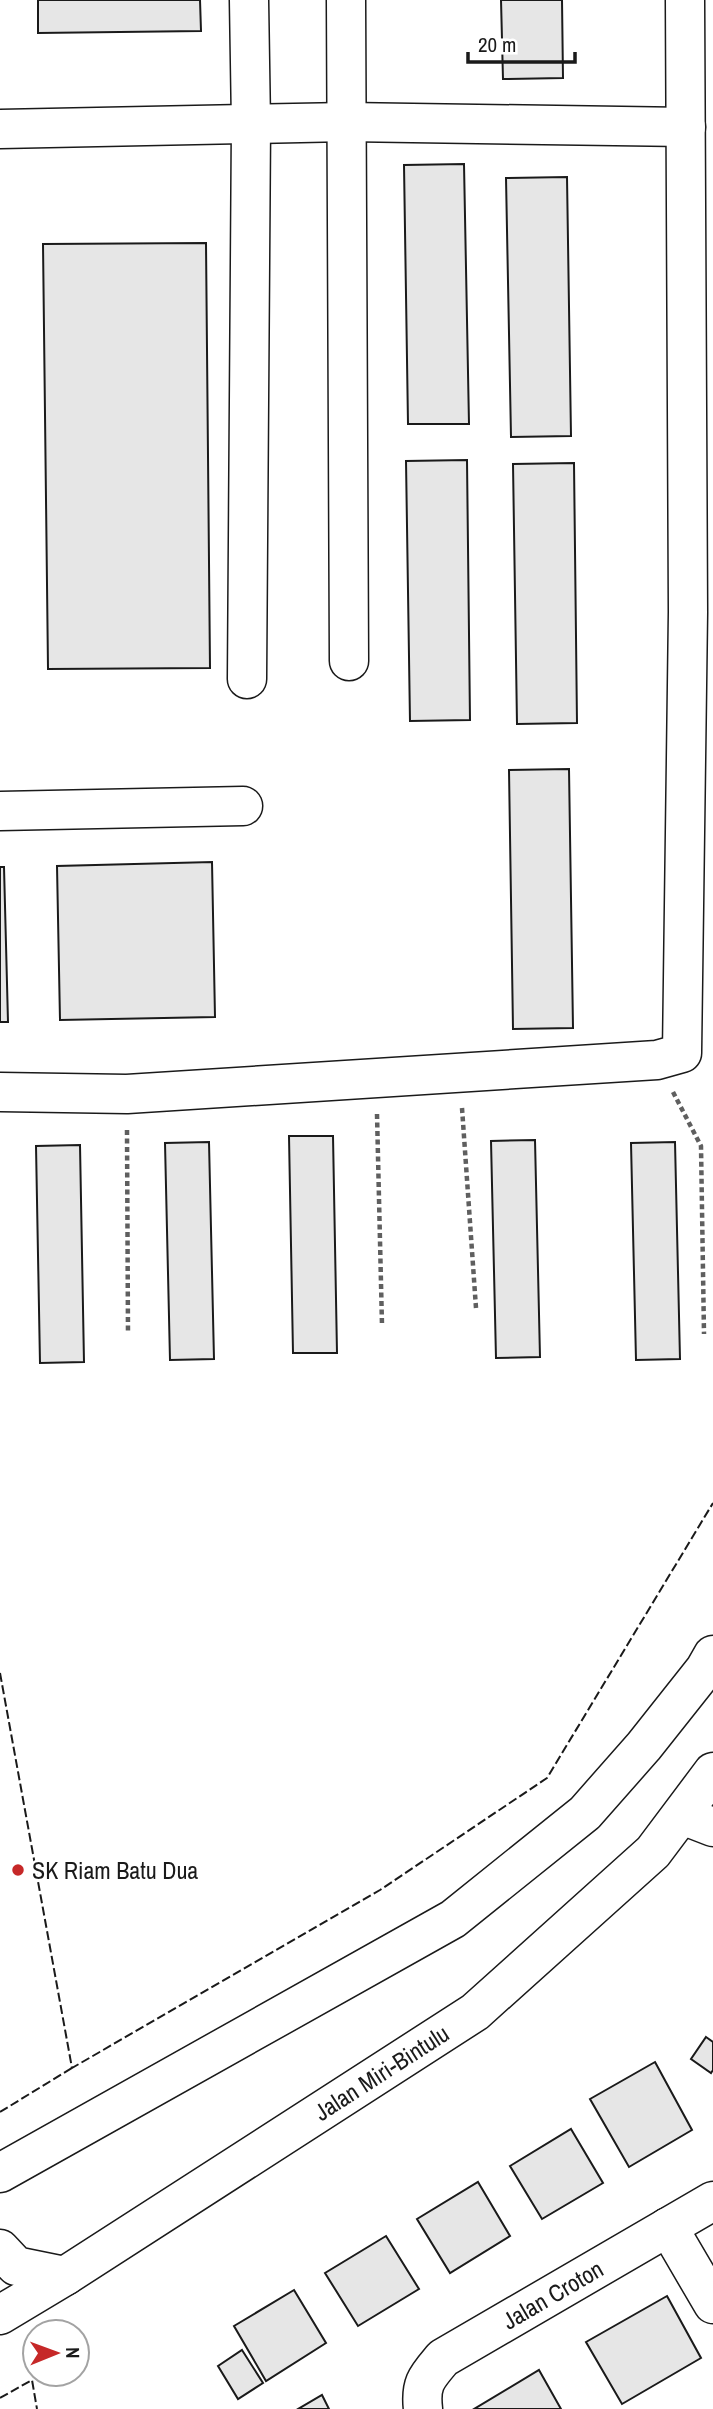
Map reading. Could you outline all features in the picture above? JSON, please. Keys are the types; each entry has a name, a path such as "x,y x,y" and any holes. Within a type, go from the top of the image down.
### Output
{"main road":[{"path":"247,679 251,124 249,0"},
{"path":"346,0 349,660"},
{"path":"0,1092 127,1094 657,1060 682,1053 700,611 686,127 685,0"},
{"path":"0,129 347,122 686,127"},
{"path":"0,811 243,806"},
{"path":"0,2173 453,1919 585,1813 643,1746 705,1669 713,1655"},
{"name":"Jalan Miri-Bintulu","path":"0,2315 475,2012 653,1852 698,1821 713,1772"},
{"name":"Jalan Croton","path":"423,2409 421,2393 428,2376 443,2358 713,2201"},
{"path":"668,2227 713,2304"},
{"path":"0,2249 16,2266 65,2276"}],"path":[{"path":"657,1060 701,1146 705,1334"},
{"path":"460,1073 476,1308"},
{"path":"376,1078 382,1325"},
{"path":"127,1094 128,1334"}],"building":[{"path":"38,0 200,0 201,31 38,33"},
{"path":"501,0 562,0 563,78 503,79"},
{"path":"464,164 469,424 408,424 404,165"},
{"path":"567,177 571,436 511,437 506,178"},
{"path":"206,243 210,668 48,669 43,244"},
{"path":"467,460 470,720 410,721 406,461"},
{"path":"574,463 577,723 517,724 513,464"},
{"path":"569,769 573,1028 513,1029 509,770"},
{"path":"212,862 215,1017 60,1020 57,866"},
{"path":"0,867 4,867 8,1022 0,1022"},
{"path":"289,1136 333,1136 337,1353 293,1353"},
{"path":"535,1140 540,1357 496,1358 491,1141"},
{"path":"209,1142 214,1359 170,1360 165,1143"},
{"path":"675,1142 680,1359 636,1360 631,1143"},
{"path":"80,1145 84,1362 40,1363 36,1146"},
{"path":"706,2037 713,2042 711,2073 691,2059"},
{"path":"655,2062 692,2130 629,2167 590,2099"},
{"path":"571,2129 603,2183 542,2219 510,2166"},
{"path":"478,2182 510,2236 450,2273 417,2219"},
{"path":"386,2236 419,2289 358,2326 325,2273"},
{"path":"294,2290 326,2343 266,2381 234,2326"},
{"path":"667,2296 701,2358 622,2404 586,2342"},
{"path":"242,2350 263,2383 238,2399 218,2366"},
{"path":"539,2370 561,2409 474,2409"},
{"path":"322,2395 329,2409 298,2409"}],"fence":[{"path":"0,1673 72,2068 380,1890 547,1778 713,1503"},
{"path":"0,2112 72,2068"},
{"path":"0,2398 32,2380 37,2409"}],"place":[{"name":"SK Riam Batu Dua","path":"18,1870"}]}
